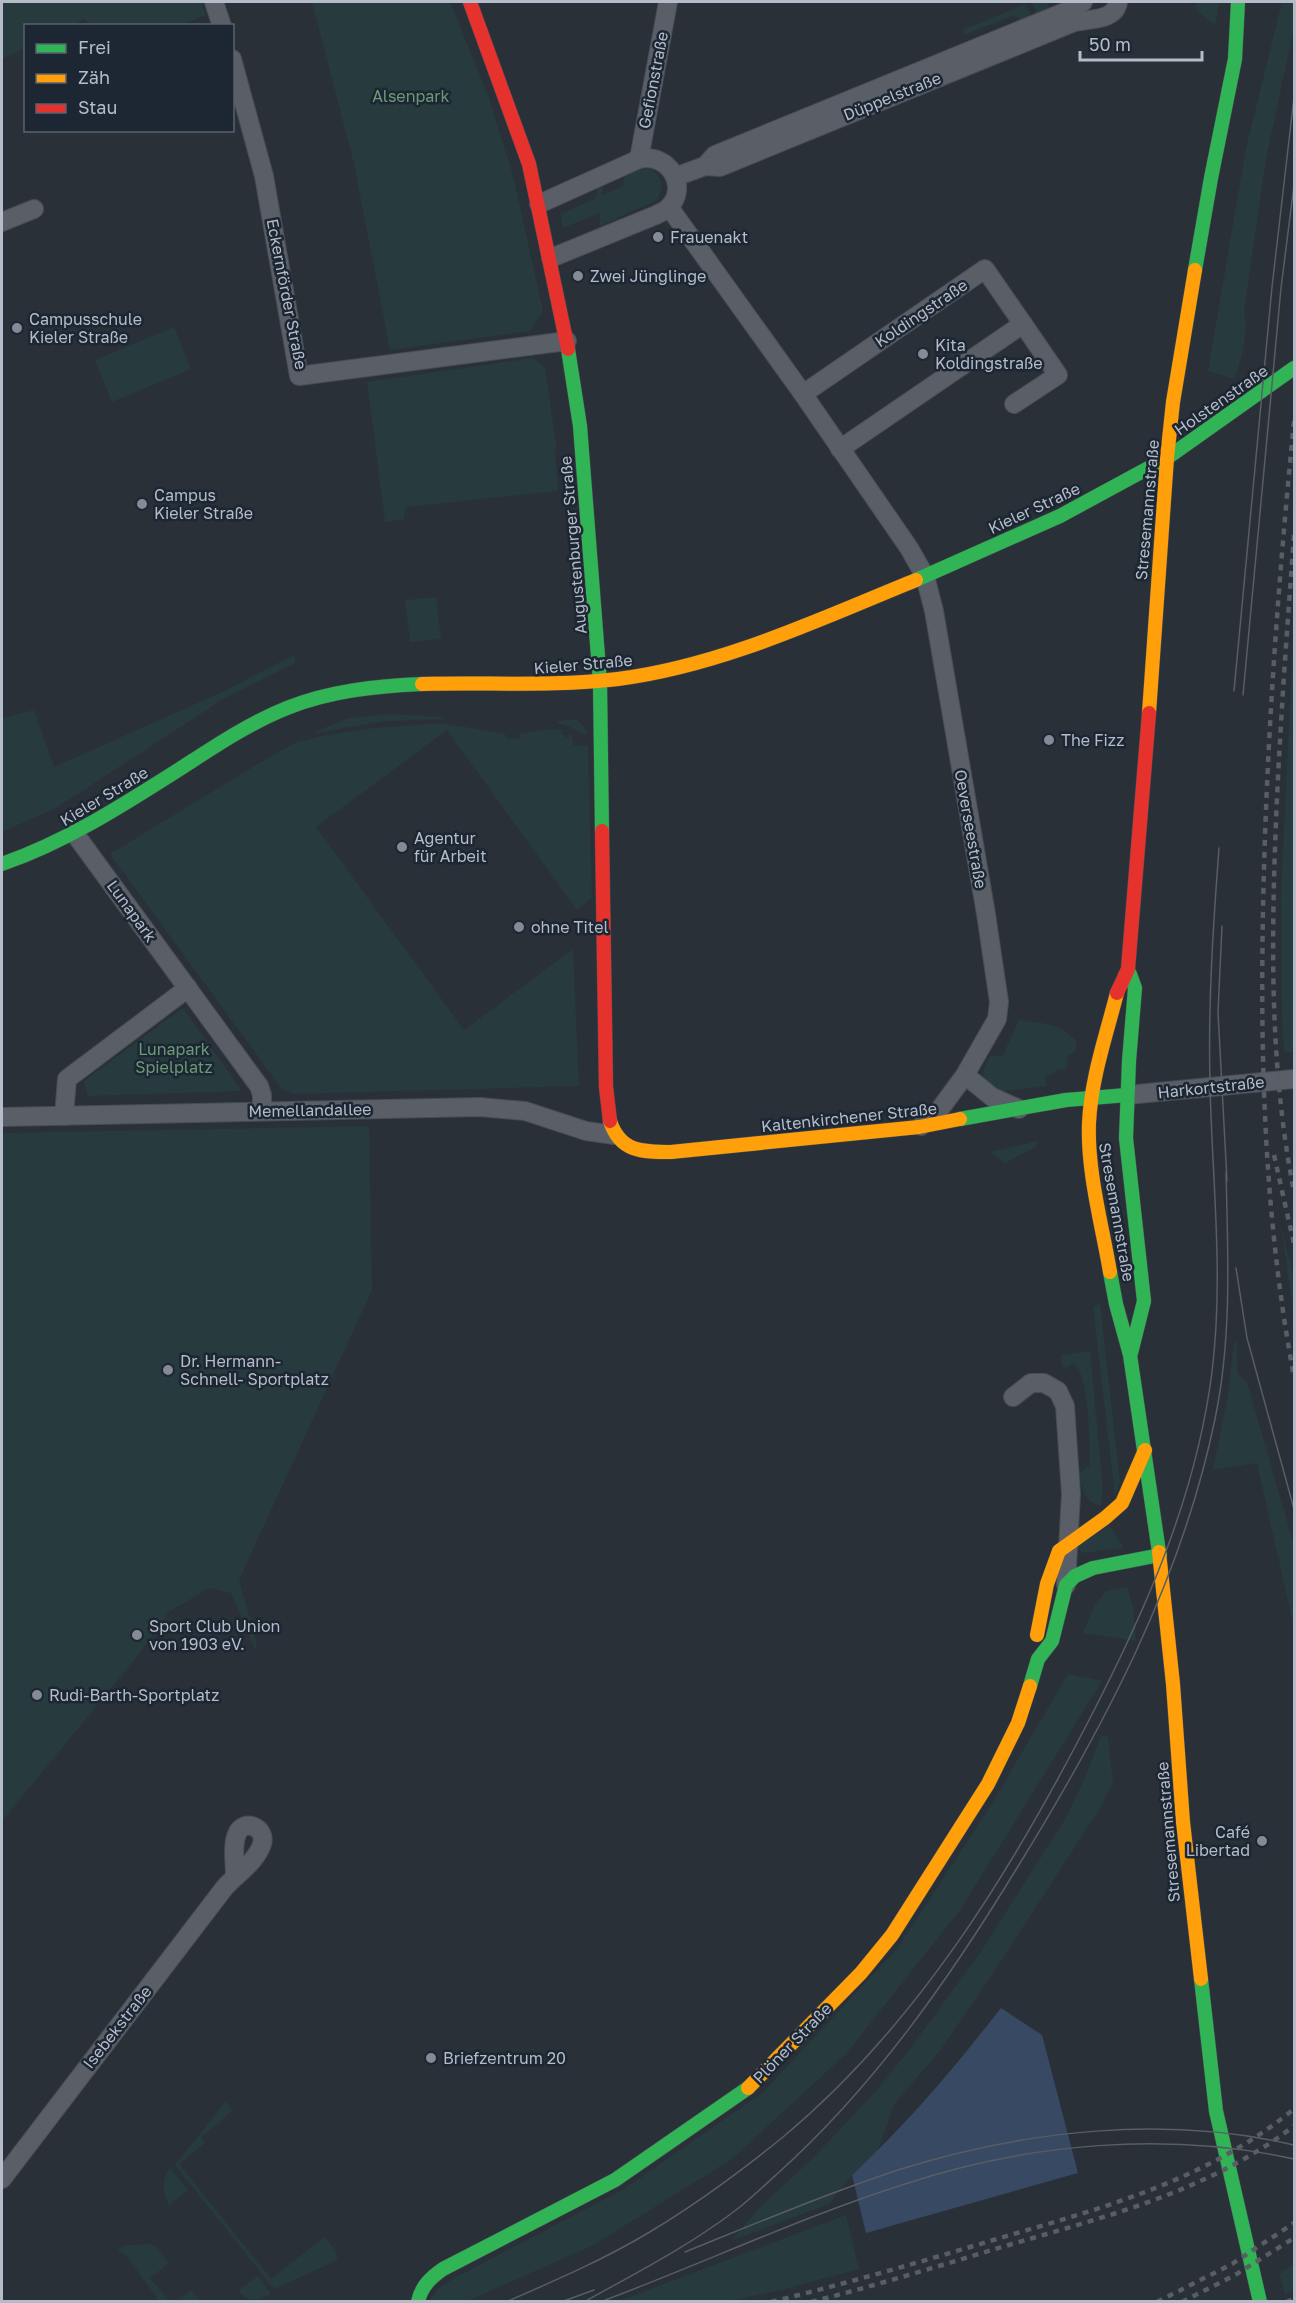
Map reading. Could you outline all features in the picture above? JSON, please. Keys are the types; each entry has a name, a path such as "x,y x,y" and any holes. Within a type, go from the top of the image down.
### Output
{"main road":[{"name":"Augustenburger Straße","path":"470,2 504,91 540,204 567,341 580,426 600,682 606,1088 609,1124 614,1135"},
{"name":"Stresemannstraße","path":"1238,2 1235,59 1213,168 1173,402 1128,969 1119,987 1091,1098 1088,1137 1116,1304 1130,1356 1160,1555 1173,1684 1184,1832 1212,2088 1222,2147 1260,2301"},
{"name":"Stresemannstraße","path":"1235,59 1250,21"},
{"name":"Holstenstraße","path":"1167,458 1294,368"},
{"name":"Kieler Straße","path":"2,864 75,834 247,726 289,706 325,696 420,682 552,686 600,682 667,670 757,642 925,576 1116,488 1167,458"},
{"name":"Stresemannstraße","path":"1128,969 1135,988 1126,1138 1144,1301 1130,1356"},
{"name":"Kaltenkirchener Straße","path":"614,1135 623,1144 636,1150 664,1152 920,1127 1019,1109 1127,1095"},
{"path":"1065,1551 1122,1503 1145,1450"},
{"name":"Plöner Straße","path":"1038,1659 1036,1639 1047,1584 1065,1551"},
{"path":"1066,1586 1075,1576 1093,1568 1160,1555"},
{"name":"Plöner Straße","path":"417,2301 430,2278 443,2269 615,2180 753,2085 861,1973 892,1935 988,1784 1018,1723 1038,1659 1052,1641 1066,1586"}],"street":[{"path":"214,2 221,24"},
{"name":"Gefionstraße","path":"639,159 668,2"},
{"name":"Düppelstraße","path":"675,177 705,166 715,155 1077,10 1109,16 1117,8 1118,2"},
{"name":"Eckernförder Straße","path":"234,66 264,176 299,376 567,341"},
{"path":"540,204 639,159 654,157 662,161 675,177 674,199 669,207 656,215 551,258"},
{"path":"669,207 803,394 909,548 925,576"},
{"path":"2,222 34,208"},
{"name":"Koldingstraße","path":"803,394 985,269 1058,375 1014,404"},
{"path":"840,449 1023,324"},
{"name":"Oeverseestraße","path":"920,1127 940,1110 965,1075 997,1019 999,1002 936,622 925,576"},
{"name":"Lunapark","path":"75,834 259,1086 262,1095 262,1111"},
{"path":"64,1116 67,1079 188,988"},
{"path":"965,1075 992,1097 1019,1109"},
{"name":"Harkortstraße","path":"1127,1095 1294,1079"},
{"name":"Memellandallee","path":"2,1118 480,1107 525,1111 586,1131 614,1135"},
{"name":"Plöner Straße","path":"1013,1397 1031,1383 1044,1383 1058,1391 1065,1406 1071,1494 1065,1551 1066,1586"},
{"name":"Plöner Straße","path":"1065,1551 1057,1532 1068,1467"},
{"path":"1071,1494 1074,1503 1084,1512 1105,1518"},
{"path":"1065,1551 1093,1568"},
{"name":"Isebekstraße","path":"2,2179 235,1876"}],"green space":[{"path":"2,2 201,2 206,15 184,24 88,24 85,19 74,24 24,24 24,48 2,59"},
{"name":"Alsenpark","path":"312,2 450,2 488,95 513,175 543,311 530,331 390,350 354,164"},
{"path":"1048,2 1050,13 1038,18 1032,3"},
{"path":"1197,2 1219,2 1215,26 1195,8"},
{"path":"1282,2 1294,2 1294,28 1266,159 1244,312 1245,338 1235,379 1208,371 1246,148"},
{"path":"1026,4 1032,20 1025,22 1015,15 964,35 962,30"},
{"path":"647,167 656,173 661,181 661,190 657,200 600,226 600,213 563,228 561,214 596,198 598,185 603,183 602,195 623,186 625,174"},
{"path":"174,327 191,369 112,402 95,360"},
{"path":"533,358 545,368 557,450 555,450 558,491 406,507 404,519 385,522 367,382"},
{"path":"436,597 441,639 410,642 405,600"},
{"path":"1294,617 1294,1052 1284,1052 1281,896"},
{"path":"294,655 295,663 225,698 56,808 2,832 2,718 34,710 54,767 222,692"},
{"path":"389,714 443,717 443,719 386,721 310,734 348,718"},
{"path":"577,719 588,735 558,724 558,721"},
{"path":"442,723 505,734 506,738 519,739 520,734 547,729 563,730 561,733 567,738 571,734 574,746 588,745 592,898 577,910 447,730 316,827 464,1030 573,949 579,1086 293,1094 281,1088 110,854 297,742 374,728"},
{"name":"Lunapark Spielplatz","path":"183,1008 242,1091 88,1096 84,1081"},
{"path":"1019,1020 1057,1027 1076,1041 1076,1050 1067,1056 1068,1065 1065,1069 1057,1070 1045,1077 1047,1086 995,1092 986,1083 983,1071 991,1055 1002,1057"},
{"name":"Dr. Hermann- Schnell- Sportplatz","path":"369,1126 372,1290 239,1580 257,1644 255,1650 231,1593 209,1588 169,1612 136,1658 2,1821 2,1133"},
{"path":"1037,1141 1036,1147 1005,1163 990,1152"},
{"path":"1281,1226 1294,1279 1294,1316"},
{"path":"1100,1304 1120,1481 1115,1496 1093,1306"},
{"path":"1234,1342 1237,1343 1237,1373 1247,1382 1294,1545 1294,1628 1257,1463 1213,1470 1228,1394"},
{"path":"1090,1351 1103,1488 1101,1506 1087,1498 1079,1473 1090,1465 1088,1411 1083,1382 1074,1363 1066,1368 1062,1365 1061,1355"},
{"path":"1109,1525 1124,1548 1082,1553 1077,1547"},
{"path":"1127,1587 1133,1607 1136,1641 1083,1633 1094,1606 1106,1591"},
{"path":"1068,1674 1102,1681 960,1910 846,2054 732,2159 592,2246 467,2301 429,2302 437,2289 456,2277 624,2189 762,2093 897,1949 991,1805"},
{"path":"1101,1736 1108,1737 1113,1783 1100,1808 994,1972 939,2052 895,2103 877,2152 852,2175 829,2204 731,2241 758,2209 813,2158 874,2093 906,2054 978,1956 1065,1819 1084,1780"},
{"path":"226,2101 233,2110 201,2138 205,2143 179,2164 271,2279 325,2237 335,2250 338,2260 274,2289 175,2165"},
{"path":"170,2168 188,2190 169,2205 164,2186 165,2177"},
{"path":"846,2215 859,2269 729,2301 619,2301"},
{"path":"151,2244 169,2263 150,2278 169,2301 159,2301 125,2254 117,2250 125,2245"},
{"path":"1294,2264 1294,2291 1285,2294 1279,2274"},
{"path":"258,2276 271,2294 254,2300 246,2298 238,2291"},
{"path":"191,2290 200,2301 176,2301"}],"water":[{"path":"1001,2008 1042,2035 1078,2173 866,2233 852,2175 930,2094"}],"tram line":[{"path":"1234,691 1272,287 1294,97"},
{"path":"1243,695 1281,288 1294,185"},
{"path":"506,2302 596,2261 666,2222 750,2163 831,2094 917,1998 955,1946 1025,1837 1108,1682 1148,1597 1181,1509 1194,1464 1212,1372 1217,1263 1210,1024 1219,848"},
{"path":"1222,926 1218,1012 1227,1181"},
{"path":"584,2302 643,2270 736,2210 762,2188 846,2105 908,2030 965,1950 1080,1762 1136,1652 1161,1595 1201,1479 1215,1419 1224,1358 1228,1296 1226,1173"},
{"path":"1236,1268 1247,1338 1294,1509"},
{"path":"685,2252 901,2169 948,2156 1046,2136 1146,2129 1245,2136 1294,2145"},
{"path":"600,2302 866,2197 952,2170 1000,2159 1098,2146 1148,2144 1197,2145 1246,2150 1294,2159"},
{"path":"561,2302 594,2290"}],"railway":[{"path":"1294,421 1270,727 1262,969 1266,1145 1276,1261 1294,1377"},
{"path":"1294,535 1278,785 1273,961 1280,1100 1294,1192"},
{"path":"1274,1155 1294,1244"},
{"path":"771,2302 886,2272 1117,2202 1191,2173 1226,2155 1261,2134 1294,2109"},
{"path":"811,2302 1123,2211 1159,2198 1229,2167 1294,2126"},
{"path":"1157,2302 1232,2264 1294,2223"},
{"path":"1182,2302 1235,2275 1294,2238"},
{"path":"1286,2302 1294,2299"}],"traffic: fast":[{"path":"1195,270 1235,59 1238,2"},
{"path":"568,349 580,426 600,682 602,831"},
{"path":"1167,458 1294,368"},
{"path":"916,580 1060,516 1167,458"},
{"path":"2,864 92,823 229,737 287,708 319,697 353,690 422,684"},
{"path":"1130,974 1135,988 1126,1138 1144,1301 1131,1353"},
{"path":"960,1119 1066,1100 1127,1095"},
{"path":"1110,1272 1130,1355 1159,1552"},
{"path":"1030,1686 1038,1659 1052,1641 1066,1585 1075,1576 1093,1568 1160,1555"},
{"path":"1201,1979 1216,2111 1260,2302"},
{"path":"418,2302 427,2283 443,2269 615,2180 748,2088"}],"traffic: slow":[{"path":"1149,713 1167,458 1173,402 1195,270"},
{"path":"422,684 569,683 656,673 695,664 770,639 916,580"},
{"path":"1110,1272 1090,1160 1089,1123 1096,1074 1117,993"},
{"path":"610,1121 620,1139 633,1148 651,1152 671,1152 919,1127 960,1119"},
{"path":"1037,1635 1047,1584 1059,1551 1122,1503 1145,1450"},
{"path":"1159,1552 1173,1684 1183,1822 1201,1979"},
{"path":"748,2088 861,1973 892,1935 988,1784 1018,1723 1030,1686"}],"traffic: jam":[{"path":"470,2 529,164 568,349"},
{"path":"1117,993 1128,969 1149,713"},
{"path":"602,831 606,1087 610,1121"}],"place":[{"name":"Frauenakt","path":"658,237"},
{"name":"Zwei Jünglinge","path":"578,276"},
{"name":"Campusschule Kieler Straße","path":"17,328"},
{"name":"Kita Koldingstraße","path":"923,354"},
{"name":"Campus Kieler Straße","path":"142,504"},
{"name":"The Fizz","path":"1049,740"},
{"name":"Agentur für Arbeit","path":"402,847"},
{"name":"ohne Titel","path":"519,927"},
{"name":"Dr. Hermann- Schnell- Sportplatz","path":"168,1370"},
{"name":"Sport Club Union von 1903 eV.","path":"137,1635"},
{"name":"Rudi-Barth-Sportplatz","path":"37,1695"},
{"name":"Café Libertad","path":"1262,1841"},
{"name":"Briefzentrum 20","path":"431,2058"}]}
